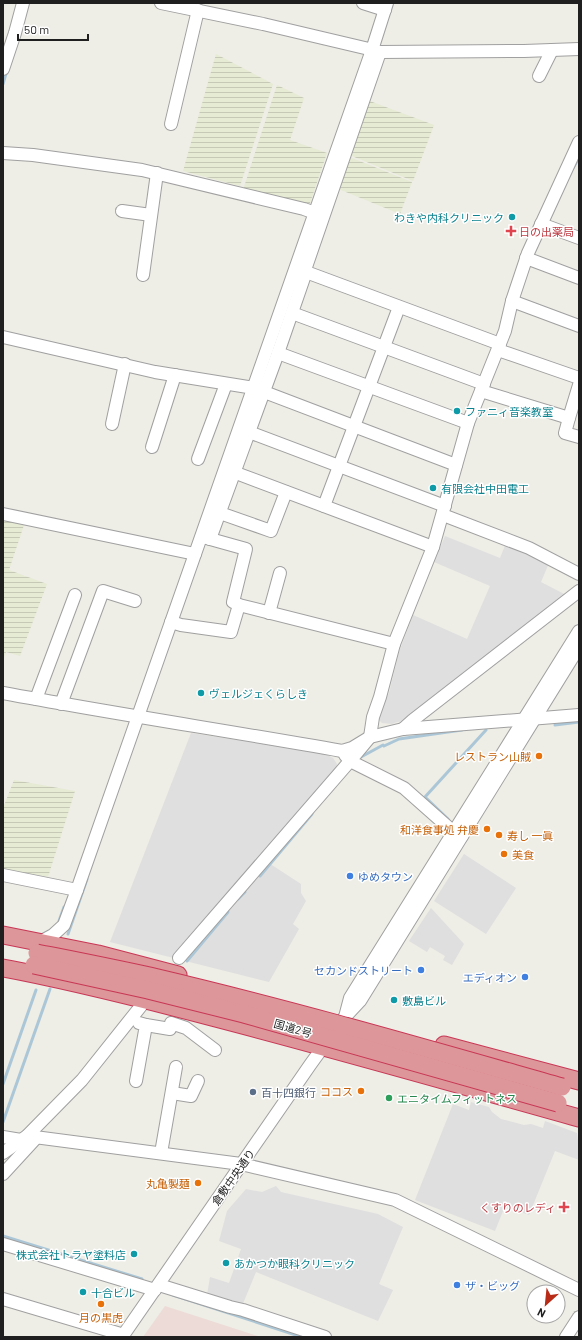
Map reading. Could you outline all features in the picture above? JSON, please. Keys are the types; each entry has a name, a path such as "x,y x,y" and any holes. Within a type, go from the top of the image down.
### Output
{"highway":[{"path":"3,935 37,953 98,954 319,1010 579,1081"},
{"name":"国道2号","path":"3,947 37,953 148,990 560,1095 579,1109"},
{"name":"国道2号","path":"3,959 37,953"},
{"path":"3,968 32,973 140,998 323,1046 579,1118"},
{"name":"国道2号","path":"560,1095 579,1092"}],"street":[{"path":"3,68 23,3"},
{"path":"160,3 275,27 376,51 579,49"},
{"path":"37,953 53,935 64,926 73,889 175,623 195,554 220,513 230,471 249,432 259,390 278,353 292,314 376,51 386,6 363,3"},
{"path":"171,124 198,10"},
{"path":"539,76 552,50"},
{"path":"205,538 259,390 315,213 376,51"},
{"path":"370,737 373,717 394,644 433,547 468,424 499,347 512,301 526,260 579,142"},
{"path":"3,153 41,156 142,170 304,209 315,213"},
{"path":"143,275 157,174"},
{"path":"122,211 151,215"},
{"path":"541,224 579,238"},
{"path":"526,260 579,278"},
{"path":"306,272 579,378"},
{"path":"512,301 579,326"},
{"path":"324,506 399,307"},
{"path":"292,314 384,346 482,388 569,418"},
{"path":"3,337 175,375 259,390 456,465"},
{"path":"278,353 468,424"},
{"path":"112,424 125,364"},
{"path":"152,447 175,375"},
{"path":"198,459 226,384"},
{"path":"579,385 565,432 579,437"},
{"path":"249,432 339,466 444,510 529,548 579,574"},
{"path":"230,471 433,547"},
{"path":"220,513 271,530 286,492"},
{"path":"3,514 195,554"},
{"path":"205,538 246,549 233,602 269,613 394,644"},
{"path":"269,613 280,573"},
{"path":"61,704 103,591 135,601"},
{"path":"403,729 579,591"},
{"path":"36,699 75,595"},
{"path":"175,623 231,632 239,605"},
{"path":"529,719 579,631"},
{"path":"529,719 579,647"},
{"path":"3,693 346,756 404,788 458,833"},
{"path":"179,958 352,748 370,737 403,729 579,715"},
{"name":"倉敷中央通り","path":"123,1336 323,1046 344,1018 360,1001 458,833 529,719"},
{"path":"3,875 73,889"},
{"path":"136,1081 136,1022 140,1006"},
{"path":"136,1022 170,1029 172,1023 186,1028 214,1050"},
{"path":"3,1174 28,1138 136,1022"},
{"path":"161,1153 176,1067"},
{"path":"172,1093 191,1096 198,1081"},
{"path":"3,1137 28,1138 161,1153 241,1164 395,1200 579,1290"},
{"path":"3,1153 28,1138"},
{"path":"3,1244 157,1288 243,1310 325,1337"},
{"path":"3,1299 123,1336"},
{"path":"566,1337 579,1317"}],"shaded area":[{"path":"445,536 500,558 506,543 549,563 541,582 568,596 406,721 392,724 382,723 379,720 379,711 389,693 399,652 413,615 467,639 490,586 434,562"},
{"path":"191,733 324,753 333,758 337,764 336,771 261,858 301,884 301,893 306,901 293,924 299,929 269,982 110,942"},
{"path":"464,854 516,888 486,934 434,901"},
{"path":"431,908 464,944 452,965 443,960 445,956 430,947 427,952 409,941"},
{"path":"471,1102 489,1107 492,1112 501,1119 524,1125 531,1124 543,1128 545,1121 577,1133 579,1142 579,1160 555,1151 529,1215 505,1206 495,1231 415,1200 453,1104 469,1110"},
{"path":"276,1186 281,1192 378,1214 403,1227 379,1284 393,1290 378,1321 256,1272 242,1306 207,1295 210,1277 229,1283 241,1249 219,1241 227,1211 246,1189 262,1192"},
{"path":"165,1306 261,1337 143,1337"}],"green space":[{"path":"216,54 273,84 240,186 183,171"},
{"path":"277,85 304,98 290,140 327,153 309,206 243,190"},
{"path":"367,100 434,125 413,181 347,154"},
{"path":"347,156 412,182 400,214 336,188"},
{"path":"3,520 24,525 9,570 47,584 20,656 6,652 3,660"},
{"path":"14,780 75,791 48,877 3,869 3,808"}],"waterway":[{"path":"3,84 7,70"},
{"path":"573,168 579,158"},
{"path":"555,725 579,722"},
{"path":"384,746 399,739 462,730"},
{"path":"448,819 425,797 486,730"},
{"path":"361,757 383,745"},
{"path":"260,876 312,814"},
{"path":"68,934 87,879"},
{"path":"238,899 245,892"},
{"path":"59,921 64,907"},
{"path":"187,961 228,912"},
{"path":"3,1122 50,989"},
{"path":"3,1084 36,990"},
{"path":"3,1236 142,1279"},
{"path":"173,1295 302,1337"}],"place":[{"name":"わきや内科クリニック","path":"512,217"},
{"name":"日の出薬局","path":"511,231"},
{"name":"ファニィ音楽教室","path":"457,411"},
{"name":"有限会社中田電工","path":"433,488"},
{"name":"ヴェルジェくらしき","path":"201,693"},
{"name":"レストラン山賊","path":"539,756"},
{"name":"和洋食事処 弁慶","path":"487,829"},
{"name":"寿し 一眞","path":"499,835"},
{"name":"美食","path":"504,854"},
{"name":"ゆめタウン","path":"350,876"},
{"name":"セカンドストリート","path":"421,970"},
{"name":"エディオン","path":"525,977"},
{"name":"敷島ビル","path":"394,1000"},
{"name":"ココス","path":"361,1091"},
{"name":"百十四銀行","path":"253,1092"},
{"name":"エニタイムフィットネス","path":"389,1098"},
{"name":"丸亀製麺","path":"198,1183"},
{"name":"くすりのレディ","path":"564,1207"},
{"name":"株式会社トラヤ塗料店","path":"134,1254"},
{"name":"あかつか眼科クリニック","path":"226,1263"},
{"name":"ザ・ビッグ","path":"457,1285"},
{"name":"十合ビル","path":"83,1292"},
{"name":"月の黒虎","path":"101,1304"}]}
